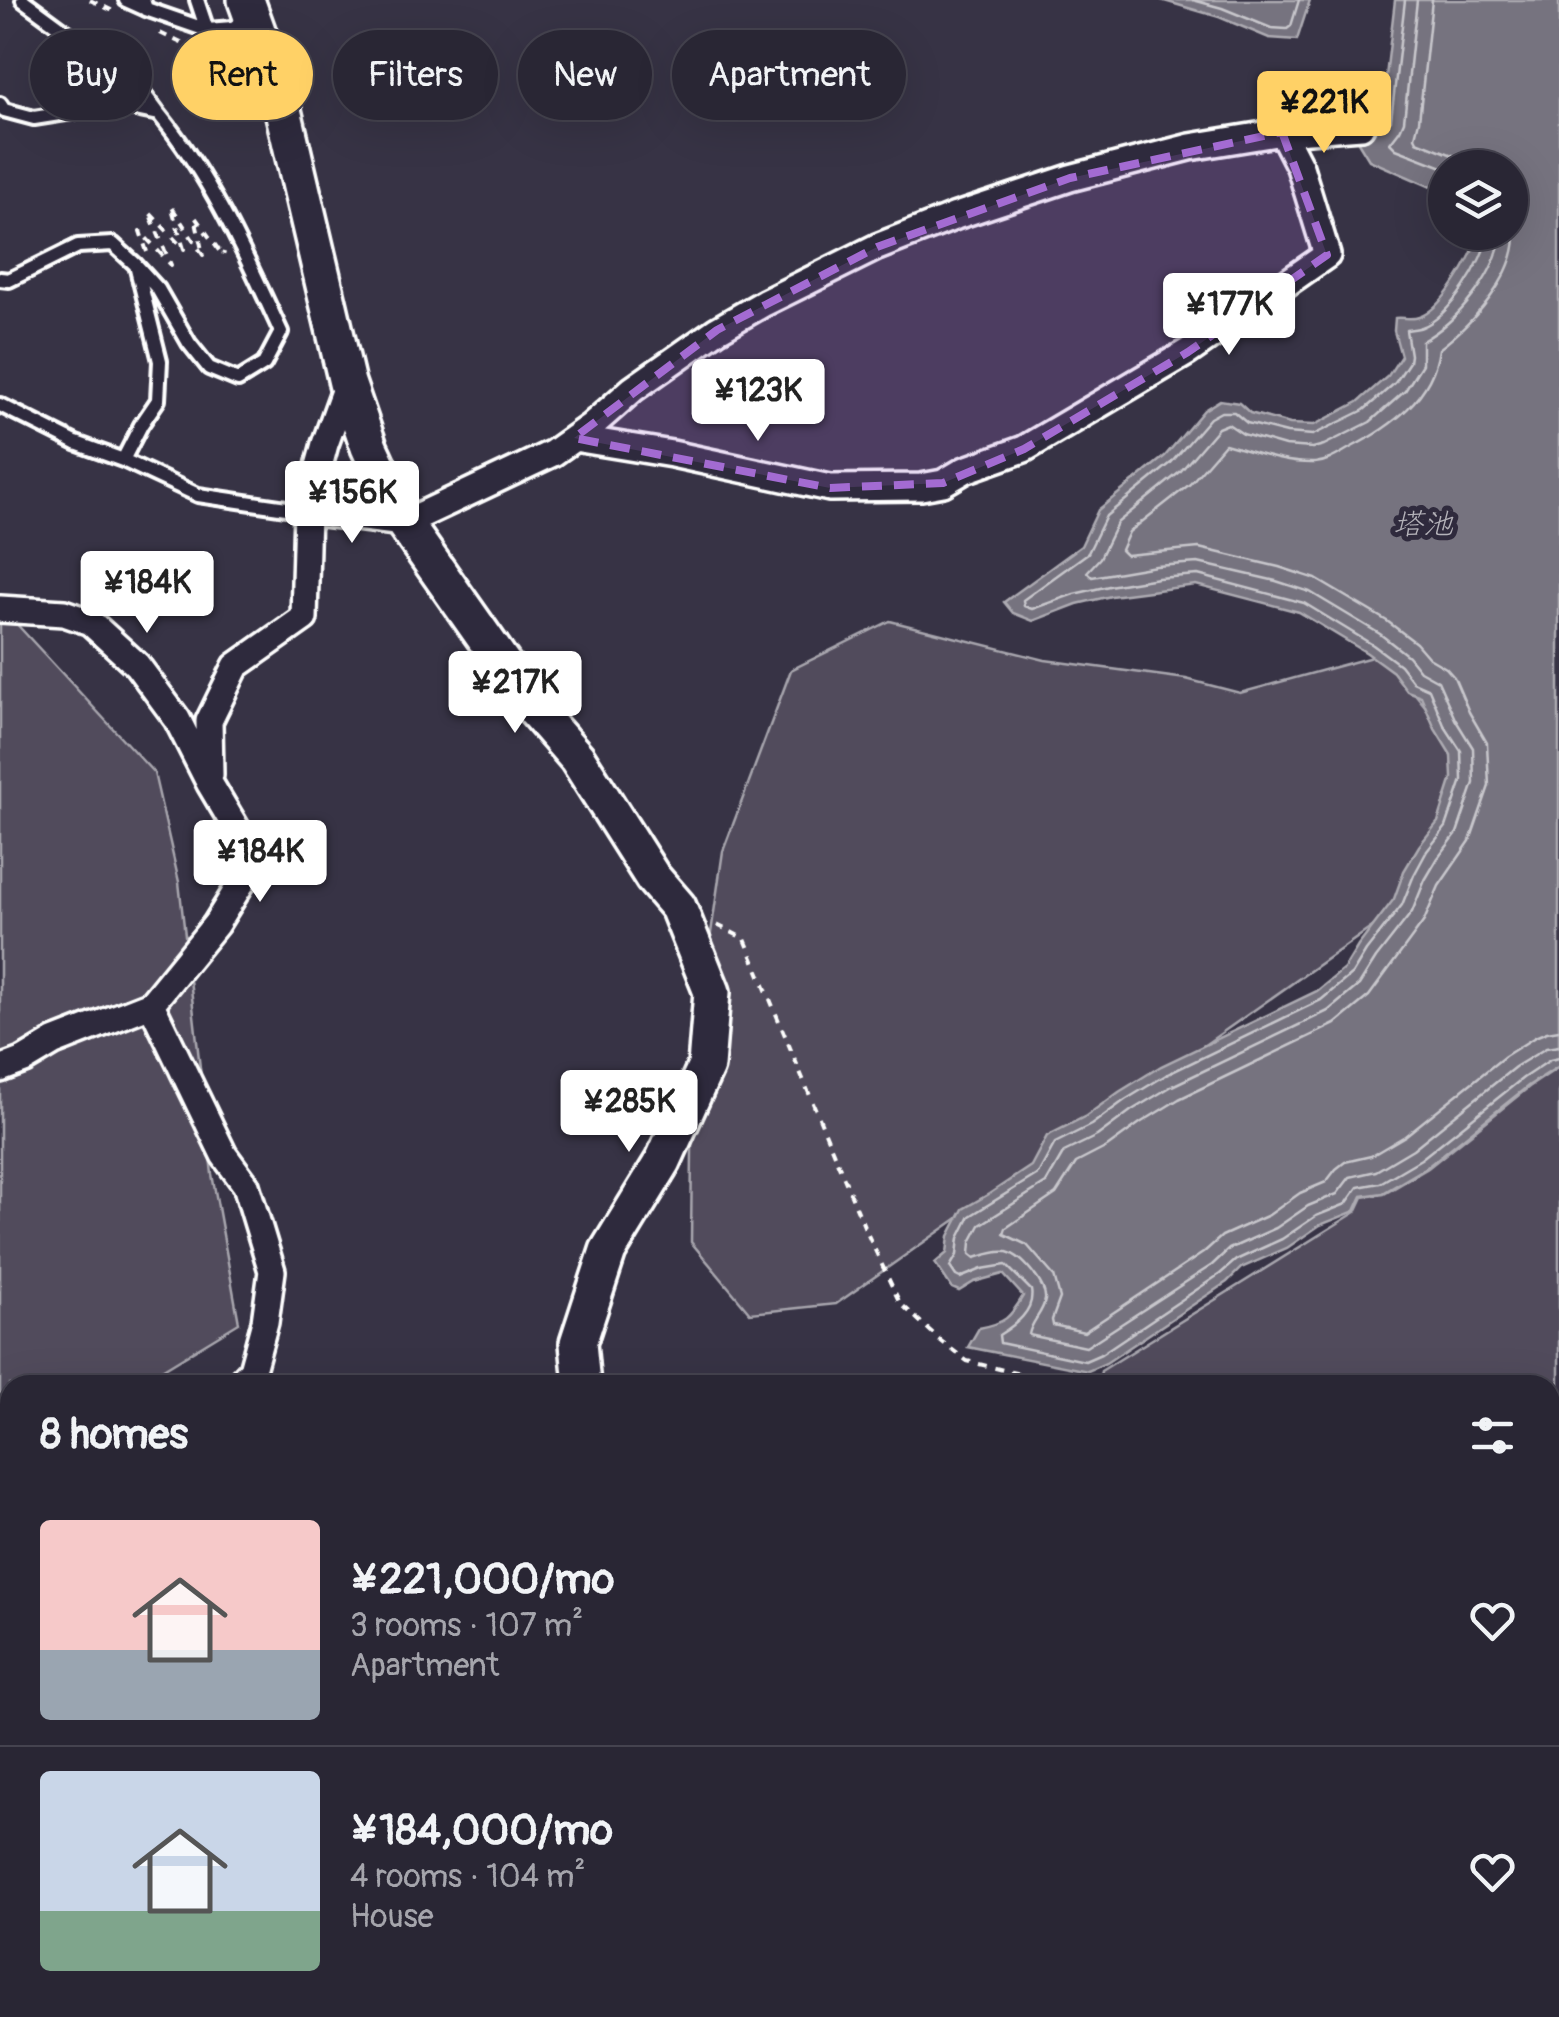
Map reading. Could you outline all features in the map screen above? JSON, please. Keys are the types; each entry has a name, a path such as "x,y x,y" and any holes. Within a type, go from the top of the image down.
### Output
{"street":[{"path":"285,120 347,383 369,446 404,524 536,710 577,758 653,878 678,906 712,992 706,1066 663,1161 608,1251 578,1343 581,1375"},
{"path":"308,511 404,524 552,453 591,426 633,388 717,330 877,247 1070,178 1190,146 1282,132 1361,126"},
{"path":"574,438 672,454 830,488 921,487 943,483 965,470 1024,450 1188,352 1328,255 1300,167 1282,132"},
{"path":"210,784 208,721 236,666 304,618 308,511 325,444 347,383"},
{"path":"0,609 64,613 90,622 137,665 178,719 239,833 242,882 216,924 151,1004 54,1042 0,1069"},
{"path":"151,1004 224,1155 246,1185 272,1271 265,1322 247,1375"}],"lane":[{"path":"0,280 9,280 78,246 114,244 158,290 208,368 238,380 264,364 282,332 232,227 185,146 136,83 23,0"},
{"path":"126,0 207,30 234,28 249,8"},
{"path":"196,0 207,30"},
{"path":"0,104 4,110 34,118 116,106 159,114"},
{"path":"122,460 158,400 160,360 136,265"},
{"path":"0,405 198,495 308,511"}],"path":[{"path":"90,0 124,16"},
{"path":"158,32 172,39"},
{"path":"158,290 140,232 171,265 149,212 184,249 171,206 203,256 195,217 223,256 232,227"},
{"path":"678,906 745,940 900,1304 967,1361 1024,1375"}],"highlighted area":[{"path":"1282,132 1327,255 1188,352 1024,449 943,483 830,488 574,438 717,330 877,247 1070,178"}],"shaded area":[{"path":"0,606 154,773 179,882 212,1174 239,1323 153,1375 0,1375"},
{"path":"890,621 1045,660 1186,679 1240,693 1383,654 1462,752 1450,847 1378,923 836,1304 750,1313 691,1242 693,1056 723,851 791,670"},
{"path":"1559,1067 1559,1375 1100,1375 1356,1212 1363,1197 1384,1194 1428,1168"}],"water":[{"path":"1161,0 1310,0 1297,40 1269,38 1219,17"},
{"name":"塔池","path":"1395,0 1559,0 1559,1066 1427,1167 1383,1193 1362,1196 1355,1211 1320,1225 1287,1248 1241,1268 1227,1282 1106,1363 1088,1371 968,1347 979,1328 1006,1318 1023,1296 1003,1274 959,1291 952,1288 935,1263 947,1253 949,1236 963,1209 1031,1166 1047,1136 1086,1116 1161,1066 1317,991 1344,969 1394,899 1404,871 1438,822 1452,778 1451,755 1421,696 1407,691 1393,672 1367,653 1299,612 1196,585 1111,596 1033,621 1013,613 1004,602 1081,546 1098,510 1165,456 1204,410 1220,400 1239,403 1250,413 1290,424 1314,425 1358,402 1388,376 1401,356 1394,331 1395,318 1419,317 1438,304 1472,250 1528,250 1528,150 1428,150 1428,186 1369,160 1358,142 1364,119 1381,119"}]}
